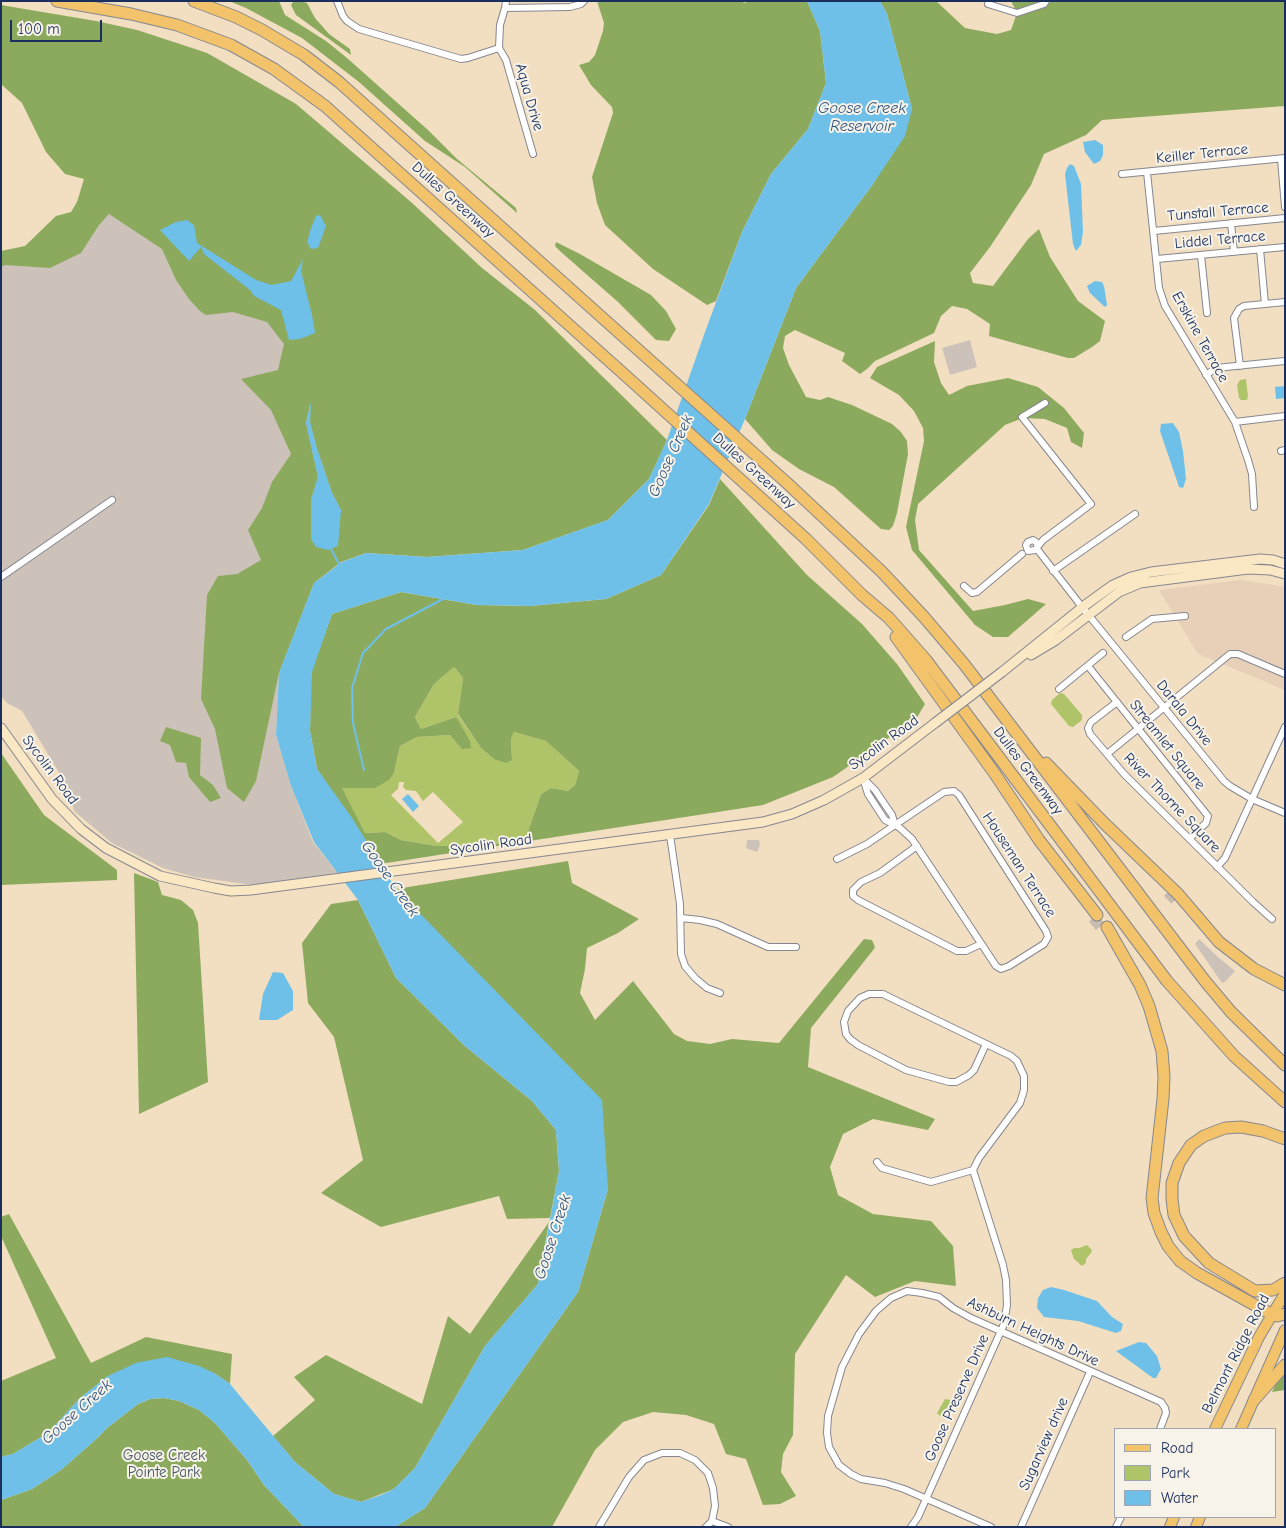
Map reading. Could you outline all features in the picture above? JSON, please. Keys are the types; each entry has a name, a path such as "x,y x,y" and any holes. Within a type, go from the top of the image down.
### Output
{"highway":[{"name":"Dulles Greenway","path":"57,1 131,14 177,25 231,45 280,73 325,106 769,505 889,618 926,660 1167,981 1234,1056 1285,1102"},
{"name":"Dulles Greenway","path":"194,1 236,17 283,41 321,68 787,483 876,567 924,617 964,664 1210,987 1285,1065"},
{"path":"862,594 901,642 995,774 1039,840 1086,901 1095,916"},
{"path":"1013,730 1163,880 1219,942 1254,969 1285,985"},
{"path":"1163,880 1168,892"},
{"path":"1178,904 1185,911 1200,920"},
{"path":"1105,929 1117,944 1140,985 1149,1006 1162,1051 1163,1099 1152,1198 1154,1213 1161,1232 1168,1246 1180,1261 1197,1273 1271,1314 1277,1316 1285,1314"},
{"path":"1285,1139 1263,1131 1241,1127 1225,1128 1204,1136 1192,1145 1179,1163 1172,1183 1172,1199 1174,1215 1184,1236 1209,1264 1256,1290 1273,1290 1285,1283"},
{"path":"1254,1400 1285,1365"}],"main road":[{"name":"Sycolin Road","path":"1,728 64,813 93,839 128,861 160,876 196,885 231,890 266,889 763,822 792,814 824,800 863,778 1113,585 1146,573 1260,559 1285,564"},
{"name":"Sycolin Road","path":"1002,672 1056,640 1119,592 1140,583 1248,569 1270,570 1285,574"},
{"name":"Belmont Ridge Road","path":"1215,1428 1242,1370 1271,1314 1285,1293"},
{"path":"1241,1428 1285,1330"}],"street":[{"path":"337,1 343,16 359,29 461,59 499,48 500,25 506,5 570,7 581,4 584,1"},
{"path":"988,4 1017,12 1044,4 1046,1"},
{"name":"Aqua Drive","path":"499,48 506,60 533,154"},
{"path":"1283,158 1285,207"},
{"name":"Keiller Terrace","path":"1122,174 1283,158"},
{"name":"Erskine Terrace","path":"1147,172 1160,288 1165,306 1235,422 1245,446 1250,467 1254,507"},
{"name":"Tunstall Terrace","path":"1154,231 1285,218"},
{"path":"1231,223 1234,252"},
{"name":"Liddel Terrace","path":"1157,259 1285,247"},
{"path":"1260,249 1265,304"},
{"path":"1201,255 1207,313"},
{"path":"1240,366 1235,314 1244,306 1285,302"},
{"path":"1206,374 1216,368 1285,361"},
{"path":"964,586 972,593 977,592 1022,554 1036,548 1091,504 1022,417 1045,403"},
{"path":"1235,422 1285,416"},
{"path":"1,577 112,500"},
{"path":"1053,571 1136,514"},
{"name":"Darala Drive","path":"1036,548 1082,608 1224,781 1252,799 1285,813"},
{"path":"1126,637 1152,619 1185,616"},
{"path":"1059,689 1103,653"},
{"path":"1107,754 1226,657 1234,653 1285,674"},
{"name":"Streamlet Square","path":"1088,666 1208,816 1206,823 1190,838"},
{"name":"River Thorne Square","path":"1116,702 1091,722 1088,728 1090,734 1124,774 1272,919"},
{"path":"1217,867 1225,858 1285,727"},
{"name":"Houseman Terrace","path":"863,778 875,790 892,815 895,825 912,839 917,846 996,966 1001,969 1009,966 1044,944 1048,934 959,795 954,792 944,792 895,825"},
{"path":"837,859 867,844 895,825"},
{"path":"670,835 679,894 680,949 685,966 702,984 720,993"},
{"path":"917,846 880,873 861,882 852,892 853,896 957,951 966,951 981,944"},
{"path":"680,918 717,924 768,947 796,947"},
{"path":"877,1162 882,1168 931,1182 973,1170 979,1158 1020,1102 1024,1076 1017,1061 1011,1056 883,994 869,994 860,998 848,1011 844,1022 846,1034 858,1045 906,1070 949,1082 956,1082 974,1070 986,1044"},
{"name":"Goose Preserve Drive","path":"911,1527 927,1498 1004,1324 1007,1305 1003,1265 973,1170"},
{"name":"Ashburn Heights Drive","path":"992,1527 927,1498 885,1483 856,1476 844,1469 835,1459 829,1447 827,1425 831,1401 842,1367 859,1334 876,1311 891,1298 906,1291 939,1297 953,1308 1001,1332 1161,1402 1166,1414 1160,1428"},
{"name":"Sugarview drive","path":"1021,1527 1090,1372"},
{"path":"599,1527 629,1476 644,1460 662,1453 680,1453 695,1460 708,1473 716,1506 712,1521 706,1527"},
{"path":"712,1521 728,1527"}],"shaded area":[{"path":"137,30 207,53 296,104 412,203 482,268 535,310 341,562 314,583 279,673 276,735 291,786 313,842 339,875 253,885 194,877 163,868 112,843 74,811 69,789 22,711 7,703 1,696 1,255 26,249 93,200"},
{"path":"970,340 977,367 950,375 942,348"},
{"path":"1241,580 1285,588 1285,690 1198,654 1159,590"},
{"path":"747,840 759,840 760,845 757,852 746,848"},
{"path":"1199,939 1235,971 1225,982 1222,983 1195,944"}],"green space":[{"path":"229,1 279,1 285,15 326,41 347,58 428,130 457,159 516,208 517,213 465,167 425,141 359,82 302,38"},
{"path":"301,1 307,3 315,18 329,34 350,49 351,55 296,15 291,5 293,2"},
{"path":"597,1 742,1 744,3 751,1 807,1 820,31 826,83 808,129 771,174 742,232 716,301 707,305 653,269 605,225 597,203 592,177 613,113 612,107 591,85 579,65 589,62 595,55 603,31 604,23"},
{"path":"880,1 936,1 965,28 997,34 1011,30 1017,13 1011,1 1285,1 1285,106 1102,120 1086,135 1044,154 1031,185 990,247 970,273 973,283 993,286 1028,239 1039,229 1050,257 1078,301 1105,321 1100,341 1092,347 1074,358 1068,358 989,336 990,324 967,309 952,306 941,316 934,333 875,361 860,374 842,361 845,353 795,330 785,336 783,348 789,365 806,397 820,400 828,397 852,405 892,424 907,441 908,454 897,513 893,526 889,530 881,529 834,487 799,469 772,450 745,419 796,288 873,184 912,109 887,14"},
{"path":"1,5 137,30 207,53 296,104 412,203 482,268 535,310 667,440 649,479 608,520 523,550 427,557 366,553 341,562 314,583 279,673 256,781 244,802 227,788 215,729 201,699 207,595 218,576 237,574 261,560 248,530 262,508 272,482 291,454 271,410 241,379 278,370 284,344 267,322 233,312 206,315 200,311 176,280 162,249 109,214 99,225 81,253 50,268 5,265 1,267 1,251 25,246 56,216 71,212 77,202 84,179 65,174 46,152 22,103 1,84","holes":["310,405 310,422 332,493 341,510 311,539 311,500 318,477 306,423"]},
{"path":"556,242 651,295 666,311 676,329 669,341 656,340 618,302 561,252 555,246"},
{"path":"935,341 934,362 941,383 949,395 967,386 1008,378 1038,387 1064,408 1084,433 1082,448 1071,442 1067,428 1045,419 1023,418 1005,425 918,504 915,520 919,550 973,611 1028,599 1046,604 1008,637 993,637 975,625 912,550 906,527 924,441 923,428 914,411 899,395 870,378 877,367"},
{"path":"1246,379 1248,396 1247,400 1241,400 1237,385 1240,380"},
{"path":"720,479 807,575 862,624 897,664 925,704 916,719 833,777 763,805 380,864 317,769 310,731 311,672 332,614 401,592 477,605 530,606 606,599 661,575 709,505","holes":["454,667 463,678 458,714 481,748 494,759 506,763 512,760 511,739 514,732 546,741 579,771 575,785 568,791 551,788 541,794 525,840 476,846 437,846 401,840 385,832 365,833 342,788 375,788 389,780 394,773 400,746 417,737 450,735 462,749 471,748 470,741 456,717 421,729 415,717 434,684"]},
{"path":"454,667 463,678 458,715 481,748 494,759 512,760 511,739 514,732 546,741 579,771 575,785 568,791 551,788 541,794 525,840 476,846 437,846 401,840 385,832 365,833 341,788 375,788 394,773 400,746 417,737 450,735 462,748 456,717 421,729 415,717 434,684","holes":["399,782 404,782 403,787 406,790 416,791 423,801 433,792 463,822 438,843 391,795 398,789"]},
{"path":"1060,693 1064,694 1082,715 1082,720 1073,727 1069,726 1051,704 1052,700"},
{"path":"166,727 201,738 200,775 213,785 221,798 210,802 189,777 186,763 176,762 170,745 160,741"},
{"path":"1,753 44,815 117,870 117,880 1,885"},
{"path":"568,861 572,883 639,919 618,933 587,948 580,993 595,1020 633,981 674,1034 687,1041 710,1044 732,1039 779,1043 864,939 872,940 874,949 811,1028 808,1067 935,1119 928,1130 873,1119 843,1134 830,1167 838,1195 873,1214 931,1221 953,1246 956,1286 915,1281 875,1297 846,1275 795,1354 793,1435 783,1454 781,1472 796,1496 780,1504 763,1505 746,1459 726,1454 714,1424 686,1415 653,1412 623,1422 595,1450 552,1527 395,1527 425,1508 578,1292 608,1189 463,959 396,889"},
{"path":"134,873 158,882 162,895 181,900 193,910 198,923 208,1082 139,1114"},
{"path":"358,900 396,978 465,1046 532,1101 556,1130 559,1171 550,1218 507,1219 499,1196 381,1227 321,1193 363,1160 334,1037 308,1003 302,943 331,904"},
{"path":"9,1214 91,1363 146,1337 232,1354 230,1384 214,1373 108,1376 80,1398 48,1433 13,1454 1,1457 1,1381 56,1358 1,1236 1,1217"},
{"path":"549,1222 538,1284 485,1346 415,1468 394,1489 361,1502 334,1494 295,1462 273,1436 315,1400 294,1377 326,1355 422,1404 448,1316 470,1334"},
{"path":"1087,1245 1092,1250 1086,1259 1086,1263 1082,1266 1074,1259 1071,1250"},
{"path":"1285,1370 1285,1390 1272,1392 1281,1373"},
{"name":"Goose Creek Pointe Park","path":"164,1398 179,1401 199,1410 215,1423 247,1460 264,1485 304,1527 1,1527 1,1500 32,1489 61,1470 107,1428 138,1404 150,1399"},
{"path":"945,1399 951,1400 952,1403 945,1416 941,1417 937,1413"}],"water":[{"path":"807,1 880,1 887,14 912,109 905,136 873,184 796,288 745,419 709,504 661,575 606,599 530,606 477,605 401,592 332,614 312,672 310,731 317,769 352,818 396,889 602,1100 608,1189 578,1292 425,1508 395,1527 303,1526 264,1485 247,1460 215,1423 199,1410 179,1401 164,1398 150,1399 138,1404 107,1428 61,1470 32,1489 1,1500 1,1457 13,1454 48,1433 80,1398 108,1376 136,1363 167,1357 199,1366 230,1384 295,1462 334,1494 361,1502 381,1495 394,1489 415,1468 485,1346 538,1284 559,1171 556,1130 532,1101 465,1046 396,978 358,900 314,842 291,786 276,735 279,673 314,583 342,562 366,553 427,557 523,550 608,520 649,479 667,440 742,232 771,174 808,129 826,83 820,31"},
{"path":"1095,140 1103,145 1103,155 1100,161 1094,164 1085,152 1083,142"},
{"path":"1070,164 1074,166 1081,184 1083,232 1081,245 1076,251 1073,244 1065,174"},
{"path":"320,215 326,226 318,248 311,249 307,242 316,216"},
{"path":"187,220 194,225 197,243 256,280 272,285 291,281 303,259 301,271 315,333 300,339 289,340 281,310 254,296 250,290 204,254 201,247 189,261 160,230 176,222"},
{"path":"1095,281 1102,282 1104,286 1107,305 1105,307 1090,293 1087,286"},
{"path":"1285,386 1285,398 1276,399 1275,387"},
{"path":"311,402 310,422 316,446 332,493 341,510 338,546 328,550 316,547 311,539 311,500 318,477 306,423"},
{"path":"1173,423 1179,432 1183,451 1186,479 1183,488 1179,487 1160,431 1161,424"},
{"path":"408,794 419,806 413,812 402,799"},
{"path":"273,972 283,973 293,991 293,1010 277,1020 259,1020 263,994"},
{"path":"1051,1287 1097,1301 1112,1317 1123,1324 1121,1331 1116,1333 1078,1321 1044,1317 1037,1308 1038,1298 1043,1290"},
{"path":"1139,1342 1146,1343 1157,1356 1161,1369 1156,1378 1153,1378 1116,1351"}],"waterway":[{"path":"331,549 339,564"},
{"path":"364,770 353,723 352,688 363,653 386,629 445,598"}],"tunnel":[{"path":"1168,892 1179,904"},
{"path":"1093,918 1103,930"}],"water label":[{"name":"Goose Creek Reservoir","path":"862,117"},
{"name":"Goose Creek","path":"671,456"},
{"name":"Goose Creek","path":"390,879"},
{"name":"Goose Creek","path":"553,1237"},
{"name":"Goose Creek","path":"77,1412"}]}
